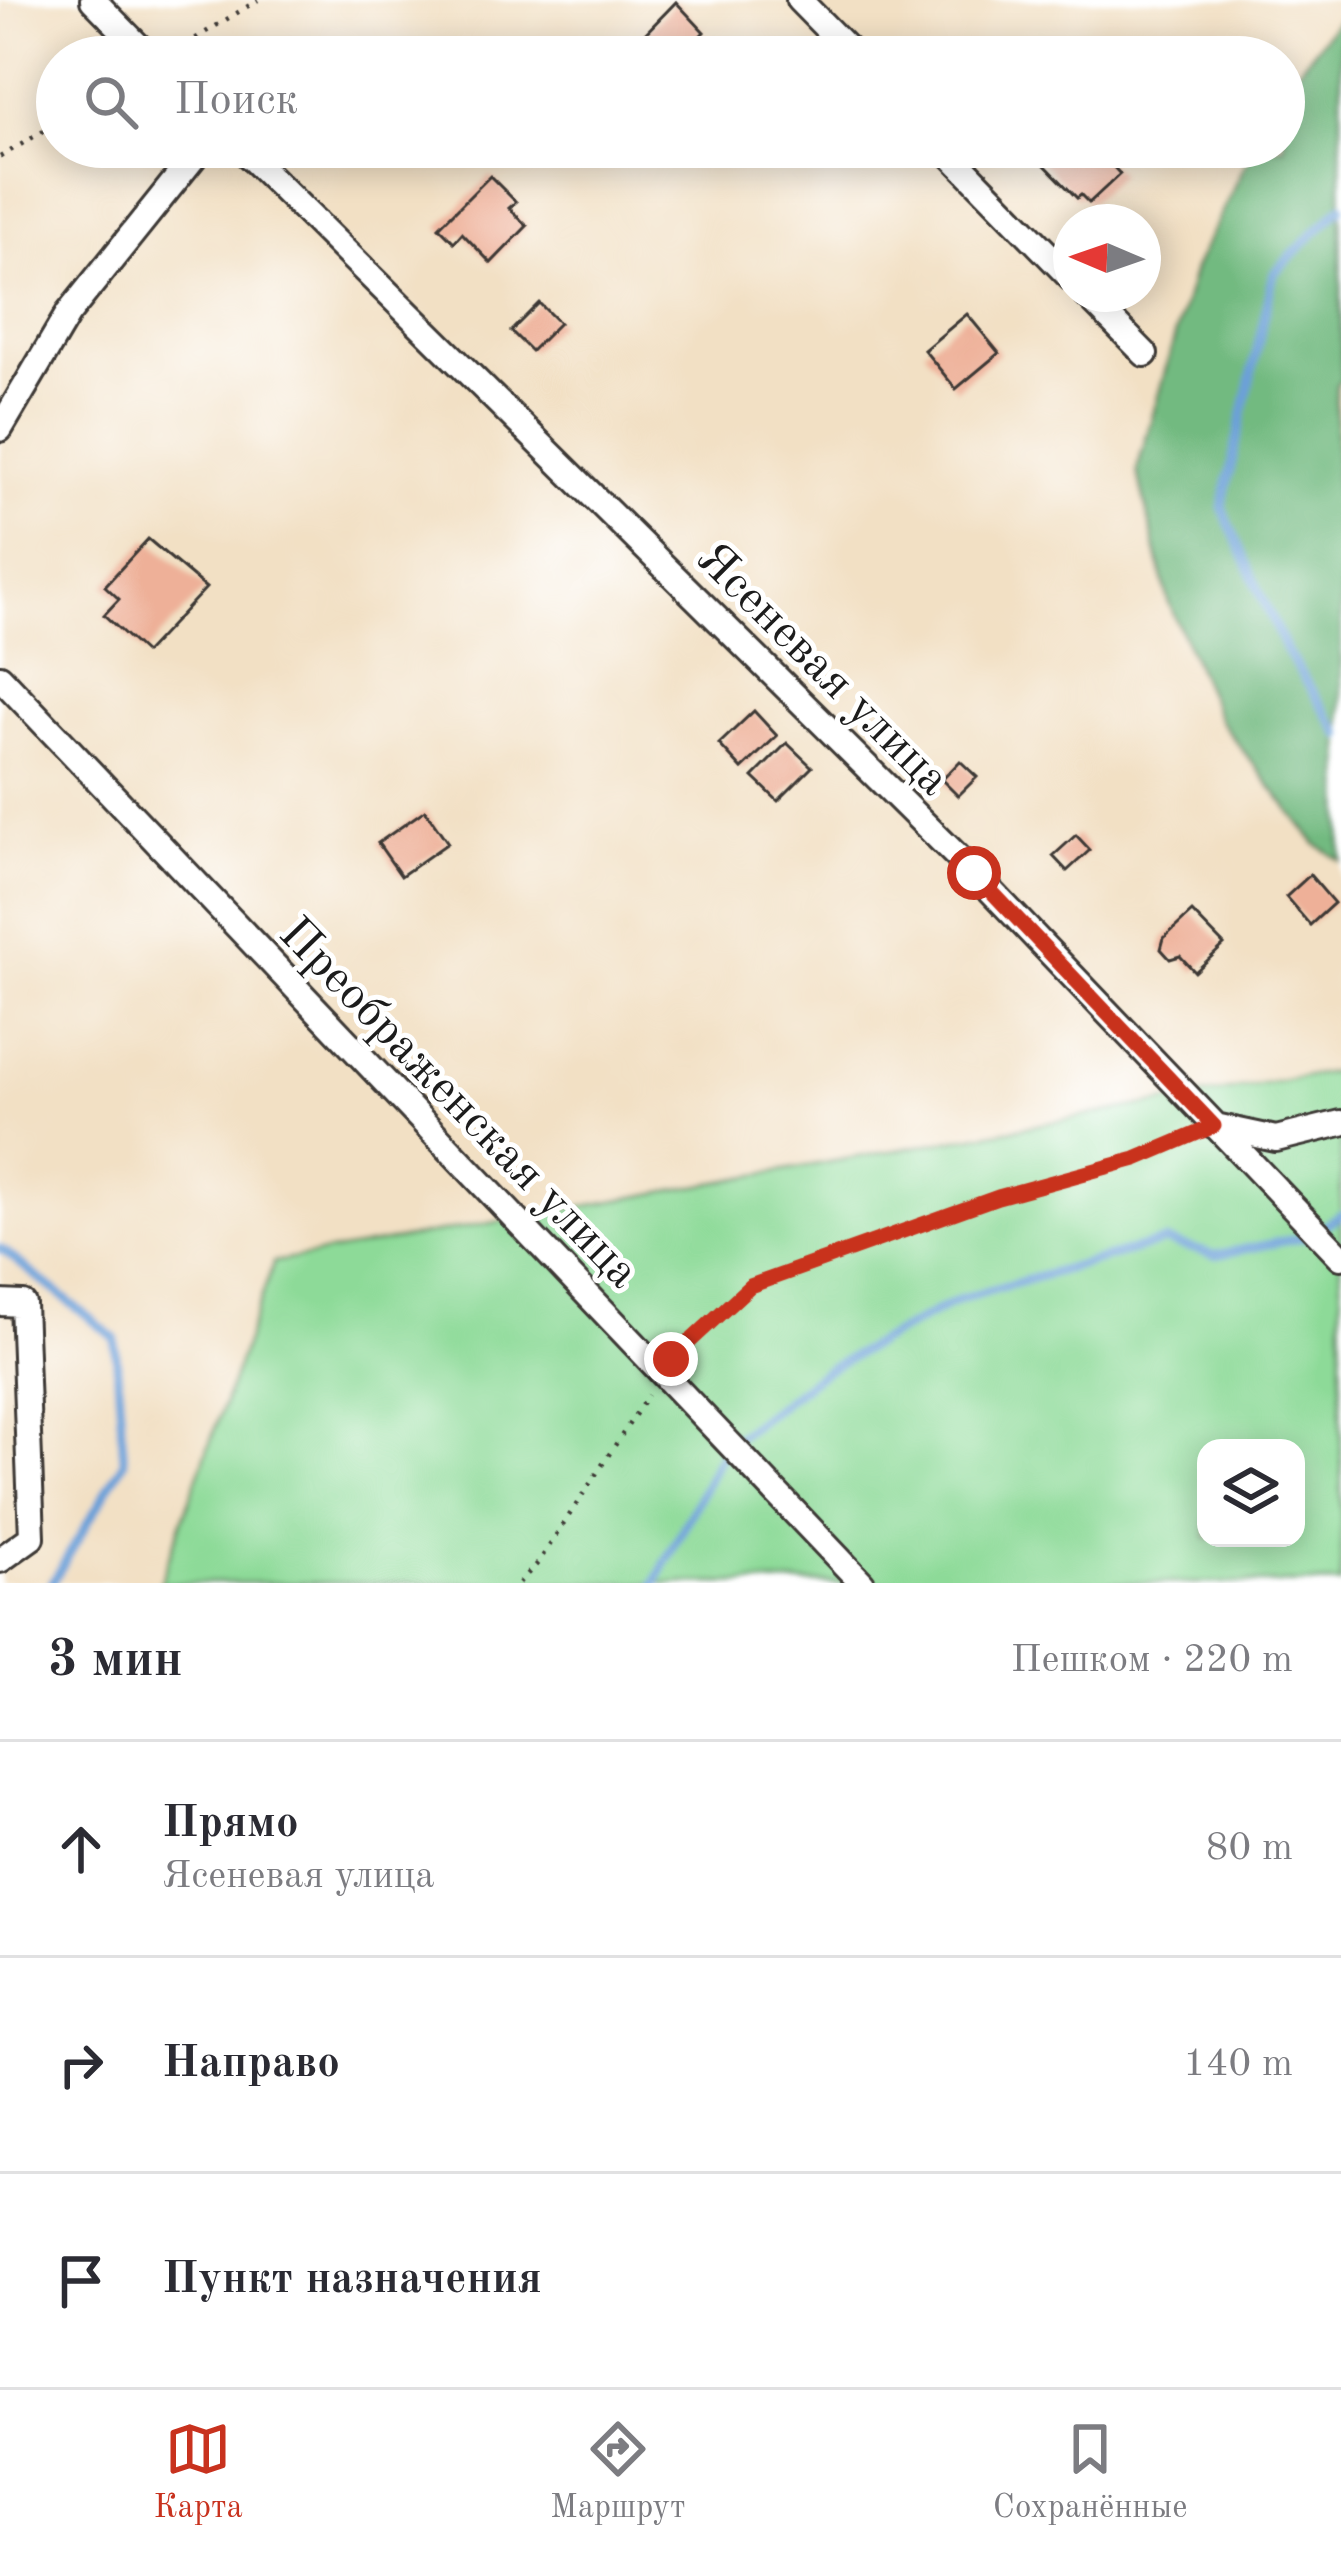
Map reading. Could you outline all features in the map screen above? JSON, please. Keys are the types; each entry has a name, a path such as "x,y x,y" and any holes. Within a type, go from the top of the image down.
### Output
{"street":[{"path":"93,0 128,36"},
{"path":"799,0 834,36"},
{"path":"0,429 68,314 185,168"},
{"name":"Ясеневая улица","path":"261,168 974,873 1341,1257"},
{"path":"964,168 1053,260"},
{"path":"1104,312 1145,354"},
{"name":"Преображенская улица","path":"0,677 862,1583"},
{"path":"1214,1126 1276,1139 1341,1123"},
{"path":"0,1303 23,1304 32,1537 0,1560"}],"path":[{"path":"199,36 258,0"},
{"path":"0,157 36,136"},
{"path":"519,1583 538,1563 671,1359 750,1286 998,1197 1136,1159 1214,1126"}],"green space":[{"path":"1341,16 1336,531 1341,543 1341,861 1316,844 1220,721 1168,601 1137,470 1194,269 1244,168 1305,168 1305,61"},
{"path":"1341,1070 1341,1583 160,1583 274,1262"}],"building":[{"path":"676,2 704,32 700,36 643,36"},
{"path":"1048,168 1114,168 1120,174 1089,203 1081,195 1077,198"},
{"path":"490,176 516,202 509,208 527,226 491,263 462,233 454,242 439,227"},
{"path":"539,303 559,323 531,351 511,331"},
{"path":"967,314 999,353 956,389 924,350"},
{"path":"148,539 206,588 145,653 104,615 119,599 105,586"},
{"path":"754,711 777,736 742,769 719,744"},
{"path":"787,743 812,767 778,801 753,777"},
{"path":"960,761 977,777 958,796 942,780"},
{"path":"425,810 448,843 401,876 378,843"},
{"path":"1076,835 1090,850 1067,871 1053,856"},
{"path":"1310,875 1334,903 1310,925 1286,897"},
{"path":"1192,912 1224,945 1195,972 1180,956 1170,959 1161,949 1164,938"}],"waterway":[{"path":"1341,207 1274,273 1222,507 1286,651 1341,735"},
{"path":"655,1583 726,1445 826,1370 960,1299 1165,1241 1215,1255 1310,1236 1341,1214"},
{"path":"0,1248 115,1338 124,1462 52,1583"}],"route":[{"path":"671,1359 750,1286 998,1197 1136,1159 1214,1126 974,873"}]}
